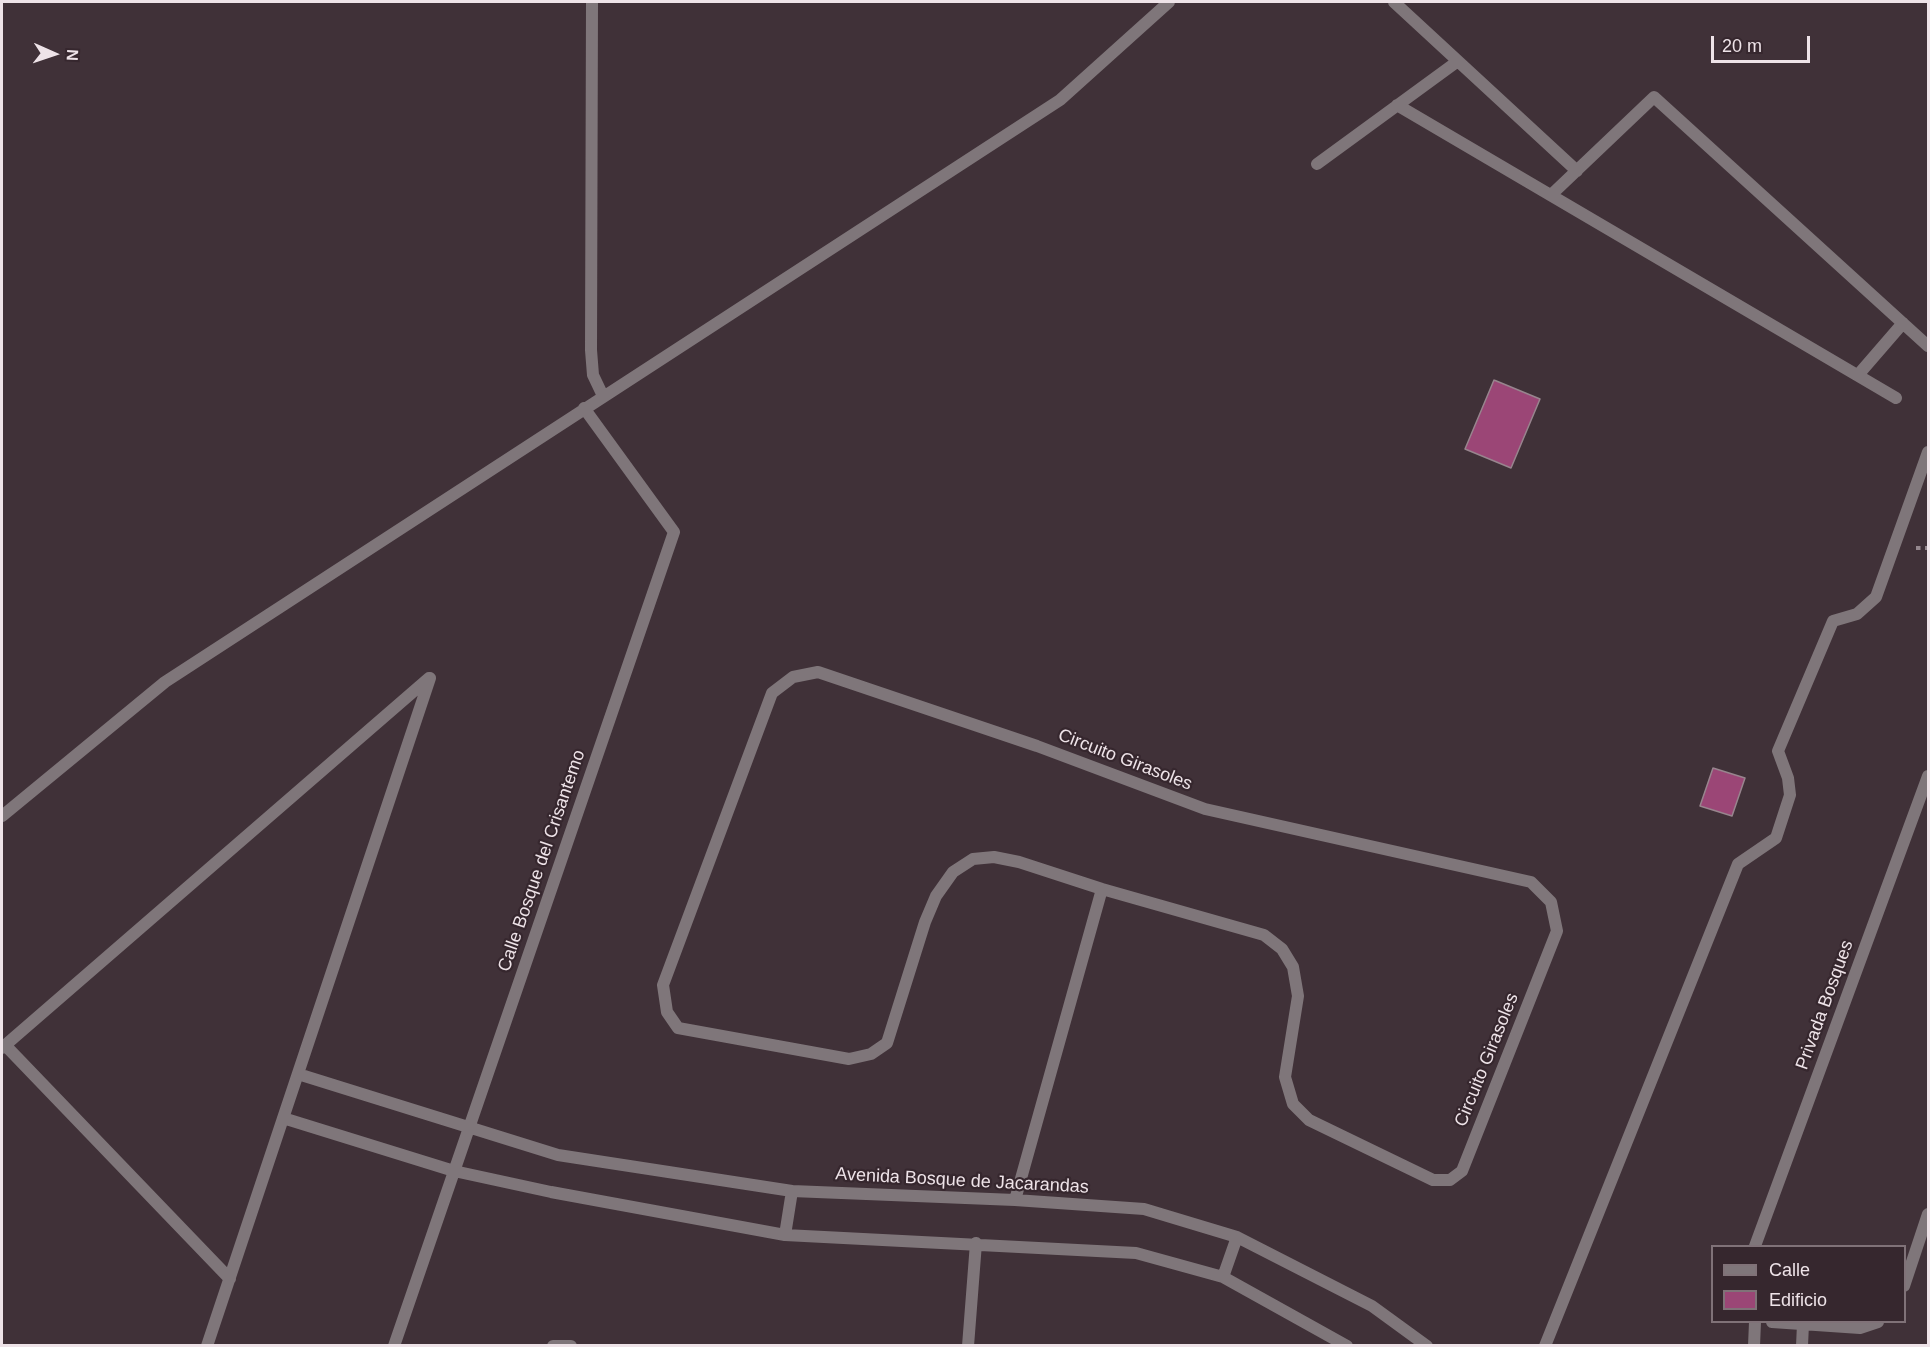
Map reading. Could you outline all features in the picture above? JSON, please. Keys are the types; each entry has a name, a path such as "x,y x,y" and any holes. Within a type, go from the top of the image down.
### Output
{"street":[{"path":"592,2 591,350 593,375 603,396"},
{"path":"2,816 165,682 1060,100 1169,2"},
{"path":"1394,2 1577,171"},
{"path":"1317,164 1458,61"},
{"path":"1551,195 1654,97 1929,346"},
{"path":"1397,105 1896,398"},
{"path":"1858,375 1903,323"},
{"name":"Calle Bosque del Crisantemo","path":"394,1346 674,532 584,408"},
{"path":"1545,1346 1738,864 1776,838 1790,795 1788,778 1778,751 1828,632 1833,621 1857,614 1876,597 1929,452"},
{"name":"Circuito Girasoles","path":"818,672 1037,746 1205,809 1531,882 1551,902 1557,931 1462,1171 1450,1180 1433,1180 1309,1120 1293,1104 1285,1077 1298,996 1293,967 1282,949 1264,934 1102,889 1019,862 994,857 973,860 953,872 936,896 925,922 886,1042 871,1053 849,1059 678,1028 667,1012 663,985 771,693 793,677 818,672"},
{"path":"207,1346 230,1279 430,678 3,1047 230,1279"},
{"name":"Privada Bosques","path":"1755,1245 1929,776"},
{"path":"1015,1200 1102,889"},
{"name":"Avenida Bosque de Jacarandas","path":"298,1074 558,1155 792,1191 1015,1200 1144,1209 1237,1237 1372,1306 1427,1346"},
{"path":"283,1118 454,1171 551,1192 785,1235 1136,1252 1223,1277 1347,1346"},
{"path":"785,1235 792,1191"},
{"path":"1906,1283 1929,1214"},
{"path":"1223,1277 1237,1237"},
{"path":"968,1346 976,1243"},
{"path":"1754,1346 1755,1323"},
{"path":"1788,1323 1860,1328 1875,1323"},
{"path":"1802,1346 1803,1324"},
{"path":"553,1346 571,1346"}],"building":[{"path":"1494,380 1540,399 1511,468 1465,449"},
{"path":"1713,768 1745,778 1732,816 1700,806"}]}
